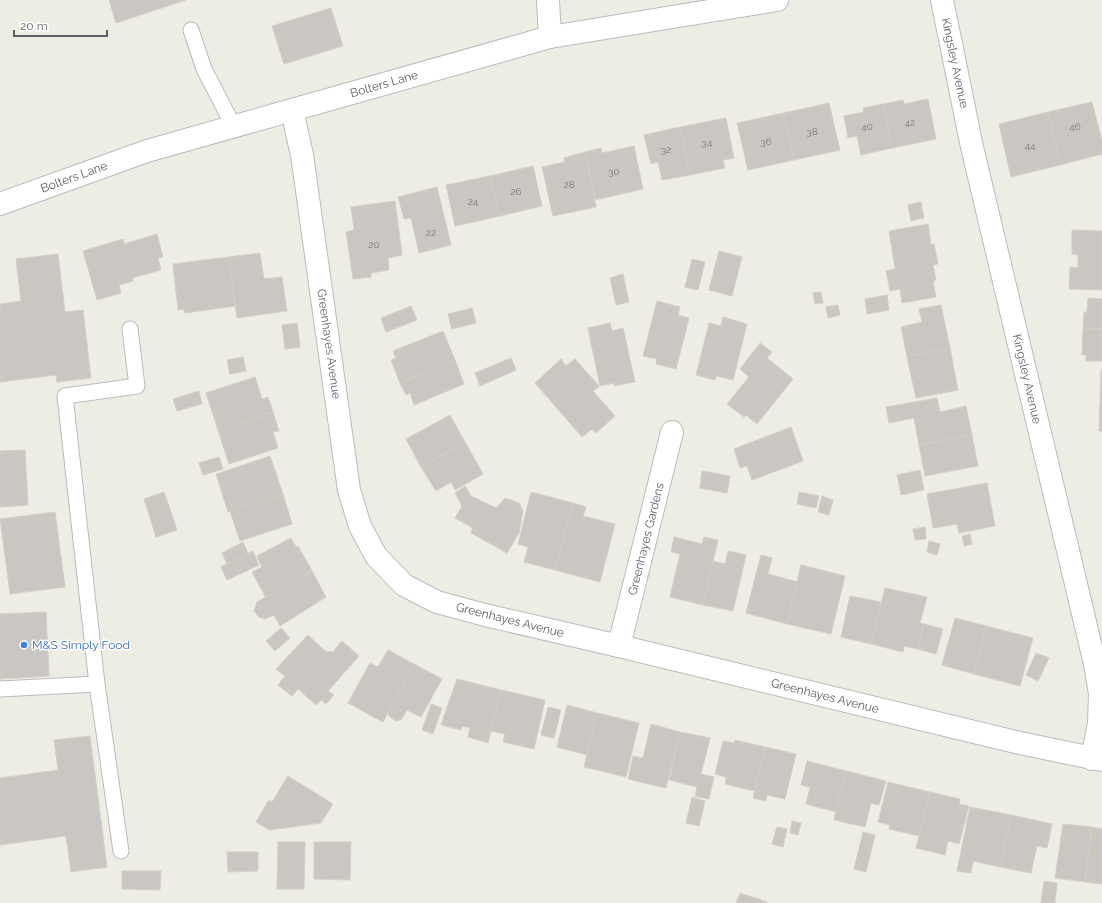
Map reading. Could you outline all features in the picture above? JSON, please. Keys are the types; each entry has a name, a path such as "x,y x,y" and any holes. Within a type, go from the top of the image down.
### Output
{"street":[{"path":"548,0 550,38"},
{"name":"Bolters Lane","path":"0,204 147,151 550,38 777,0"},
{"name":"Kingsley Avenue","path":"942,0 972,147 1095,664 1100,694 1097,760"},
{"name":"Greenhayes Avenue","path":"292,111 302,155 349,490 360,526 376,556 404,585 437,602 485,615 619,646 1012,742 1097,760"},
{"name":"Greenhayes Gardens","path":"619,646 672,432"}],"lane":[{"path":"191,30 204,69 234,127"},
{"path":"122,850 97,684 65,396 137,386 130,329"},
{"path":"0,689 97,684"}],"building":[{"path":"109,0 186,0 116,23"},
{"path":"331,8 343,46 284,64 272,26"},
{"path":"928,99 936,139 892,148 883,104 903,100 904,104"},
{"path":"1092,102 1102,141 1102,154 1060,165 1048,112"},
{"path":"829,103 840,150 794,160 784,113"},
{"path":"883,104 892,148 861,155 857,136 848,138 844,116 864,112 863,108"},
{"path":"1048,112 1060,165 1011,177 999,124"},
{"path":"784,113 794,160 748,170 737,123"},
{"path":"726,118 734,158 723,160 725,168 690,175 680,127"},
{"path":"680,127 690,175 662,180 658,162 651,164 644,135"},
{"path":"634,146 643,189 595,200 585,152 601,148 602,153"},
{"path":"585,152 596,207 553,216 542,167 565,162 564,158"},
{"path":"533,166 542,206 500,216 490,176"},
{"path":"490,176 500,216 455,226 446,185"},
{"path":"437,187 451,245 419,253 411,218 404,219 398,197"},
{"path":"395,201 402,255 388,258 389,270 371,273 371,277 353,279 346,232 354,230 351,207"},
{"path":"921,202 924,218 911,221 908,205"},
{"path":"928,224 931,245 934,244 938,264 933,265 936,280 933,281 936,297 902,303 900,289 890,291 886,271 895,269 889,231"},
{"path":"1072,230 1102,231 1102,290 1069,289 1070,267 1078,268 1078,255 1072,254"},
{"path":"157,234 163,257 158,258 161,270 132,278 133,281 119,285 121,293 97,300 83,251 123,239 124,244"},
{"path":"719,251 742,257 732,296 709,290"},
{"path":"260,253 264,279 282,277 287,311 237,318 229,257"},
{"path":"58,254 65,312 83,310 91,378 57,382 56,375 0,382 0,304 21,301 16,259"},
{"path":"229,257 235,306 185,313 184,309 178,310 173,264"},
{"path":"692,259 705,262 698,290 685,287"},
{"path":"623,274 629,302 616,305 610,278"},
{"path":"821,292 823,303 815,304 813,293"},
{"path":"887,295 889,310 867,314 865,299"},
{"path":"1088,298 1102,299 1102,329 1083,329 1084,312 1087,312"},
{"path":"657,301 680,307 678,315 689,318 676,369 656,364 657,359 643,356"},
{"path":"838,305 840,315 828,318 826,307"},
{"path":"941,305 950,348 907,357 901,327 922,322 919,309"},
{"path":"411,306 417,320 386,332 381,318"},
{"path":"472,308 476,323 452,329 448,314"},
{"path":"723,317 747,324 733,380 716,376 715,380 696,375 709,323 721,326"},
{"path":"297,323 300,347 285,349 282,325"},
{"path":"610,323 612,331 623,328 635,382 614,386 615,383 600,386 588,328"},
{"path":"1083,329 1102,329 1102,361 1086,361 1086,355 1082,355"},
{"path":"443,331 455,360 400,383 391,360 396,358 393,351"},
{"path":"760,343 772,352 767,358 793,379 757,424 746,415 744,417 727,404 749,377 740,369"},
{"path":"950,348 958,390 916,398 907,357"},
{"path":"243,357 246,371 230,374 227,360"},
{"path":"511,358 516,370 480,386 475,373"},
{"path":"561,359 566,366 575,359 599,386 593,391 615,416 596,433 592,429 582,437 535,383"},
{"path":"455,360 464,384 414,405 410,393 406,395 400,383"},
{"path":"1101,370 1102,401 1100,401"},
{"path":"255,377 262,399 268,397 273,412 218,430 206,393"},
{"path":"199,391 202,404 177,411 173,399"},
{"path":"937,398 940,412 966,406 972,435 919,445 914,418 889,423 886,407"},
{"path":"1100,401 1102,401 1102,431 1099,431"},
{"path":"273,412 279,431 273,432 278,448 229,464 218,430"},
{"path":"450,415 465,442 421,467 406,439"},
{"path":"791,427 803,461 752,480 747,466 740,468 734,449"},
{"path":"972,435 978,466 925,476 919,445"},
{"path":"465,442 483,474 455,490 451,482 436,491 421,467"},
{"path":"25,450 28,505 0,507 0,451"},
{"path":"270,456 283,494 228,512 216,474"},
{"path":"219,457 223,469 203,475 199,463"},
{"path":"920,470 924,490 901,495 897,475"},
{"path":"702,471 730,476 727,493 700,488"},
{"path":"987,483 995,526 959,533 957,524 933,528 927,494"},
{"path":"465,486 471,496 496,508 505,498 519,503 523,511 519,533 507,553 471,533 473,528 455,518 462,506 455,493"},
{"path":"164,492 177,530 156,537 144,499"},
{"path":"531,492 573,503 555,570 524,562 528,547 518,544"},
{"path":"799,492 819,496 816,508 797,504"},
{"path":"283,494 292,524 240,541 230,511"},
{"path":"822,496 833,500 829,515 818,512"},
{"path":"573,503 586,507 583,516 615,524 600,582 555,570"},
{"path":"55,512 65,587 10,594 0,519"},
{"path":"925,527 926,539 915,540 913,529"},
{"path":"970,534 972,544 964,546 962,536"},
{"path":"674,537 702,544 704,537 718,540 703,605 670,597 680,554 671,552"},
{"path":"291,538 296,547 298,546 312,571 266,598 252,572 262,567 257,556"},
{"path":"929,541 940,544 937,555 927,552"},
{"path":"243,542 248,553 227,564 222,553"},
{"path":"253,551 259,565 227,580 221,567"},
{"path":"728,551 746,555 733,611 703,605 713,561 725,564"},
{"path":"761,555 772,558 768,574 798,582 787,624 746,613"},
{"path":"801,565 845,576 831,634 787,624"},
{"path":"312,571 326,597 280,626 274,615 265,619 259,617 254,611 257,602"},
{"path":"885,588 927,597 920,623 924,624 918,649 904,646 903,652 871,644"},
{"path":"850,596 881,602 871,644 841,637"},
{"name":"M&S Simply Food","path":"46,612 49,676 0,679 0,614"},
{"path":"955,618 986,626 974,674 942,665"},
{"path":"924,624 943,629 936,654 918,649"},
{"path":"986,626 1033,638 1020,686 974,674"},
{"path":"281,628 290,638 275,651 266,641"},
{"path":"308,635 325,651 333,652 342,641 359,656 328,691 334,695 326,704 321,700 316,705 298,689 292,696 278,685 285,676 276,669"},
{"path":"388,650 414,664 383,722 348,703 370,663 378,667"},
{"path":"1036,653 1049,658 1038,681 1026,675"},
{"path":"414,664 442,679 421,717 407,710 401,720 396,721 390,717 388,713"},
{"path":"457,679 501,690 488,743 468,737 470,728 462,726 461,730 441,725"},
{"path":"501,690 545,700 534,749 503,742 505,734 491,731"},
{"path":"431,704 442,708 433,734 422,730"},
{"path":"567,705 597,713 587,755 557,747"},
{"path":"548,707 561,710 554,738 541,735"},
{"path":"597,713 639,723 626,777 584,767"},
{"path":"651,724 680,732 666,788 628,779 633,756 643,758"},
{"path":"680,732 710,738 701,774 714,777 709,799 695,796 697,787 669,780"},
{"path":"90,736 107,867 71,872 66,836 0,845 0,778 58,770 54,740"},
{"path":"735,740 765,747 755,791 725,784 726,777 715,774 723,741 734,743"},
{"path":"765,747 796,754 785,799 767,795 766,801 753,798"},
{"path":"807,761 846,771 836,812 806,804 810,787 801,785"},
{"path":"846,771 886,781 879,805 871,803 865,827 834,820"},
{"path":"288,776 333,804 321,823 269,830 256,822 269,800 272,802"},
{"path":"888,782 930,792 919,836 889,829 890,825 878,822"},
{"path":"930,792 960,799 959,804 969,806 959,844 948,841 945,855 916,848"},
{"path":"692,797 705,801 699,826 686,823"},
{"path":"970,807 1011,815 1000,867 973,861 971,873 957,871"},
{"path":"1011,815 1052,824 1047,848 1037,846 1031,873 1000,867"},
{"path":"792,821 801,823 798,835 790,833"},
{"path":"1063,824 1092,827 1085,882 1055,878"},
{"path":"777,827 787,829 783,847 772,844"},
{"path":"1092,827 1102,829 1102,884 1085,882"},
{"path":"863,832 875,835 866,872 854,869"},
{"path":"278,842 305,842 304,889 277,889"},
{"path":"314,842 351,842 350,880 314,879"},
{"path":"227,852 258,852 258,871 228,872"},
{"path":"122,871 161,871 160,890 122,889"},
{"path":"1044,881 1057,883 1055,903 1041,903"},
{"path":"740,893 767,902 767,903 736,903"}],"place":[{"name":"M&S Simply Food","path":"24,645"}]}
